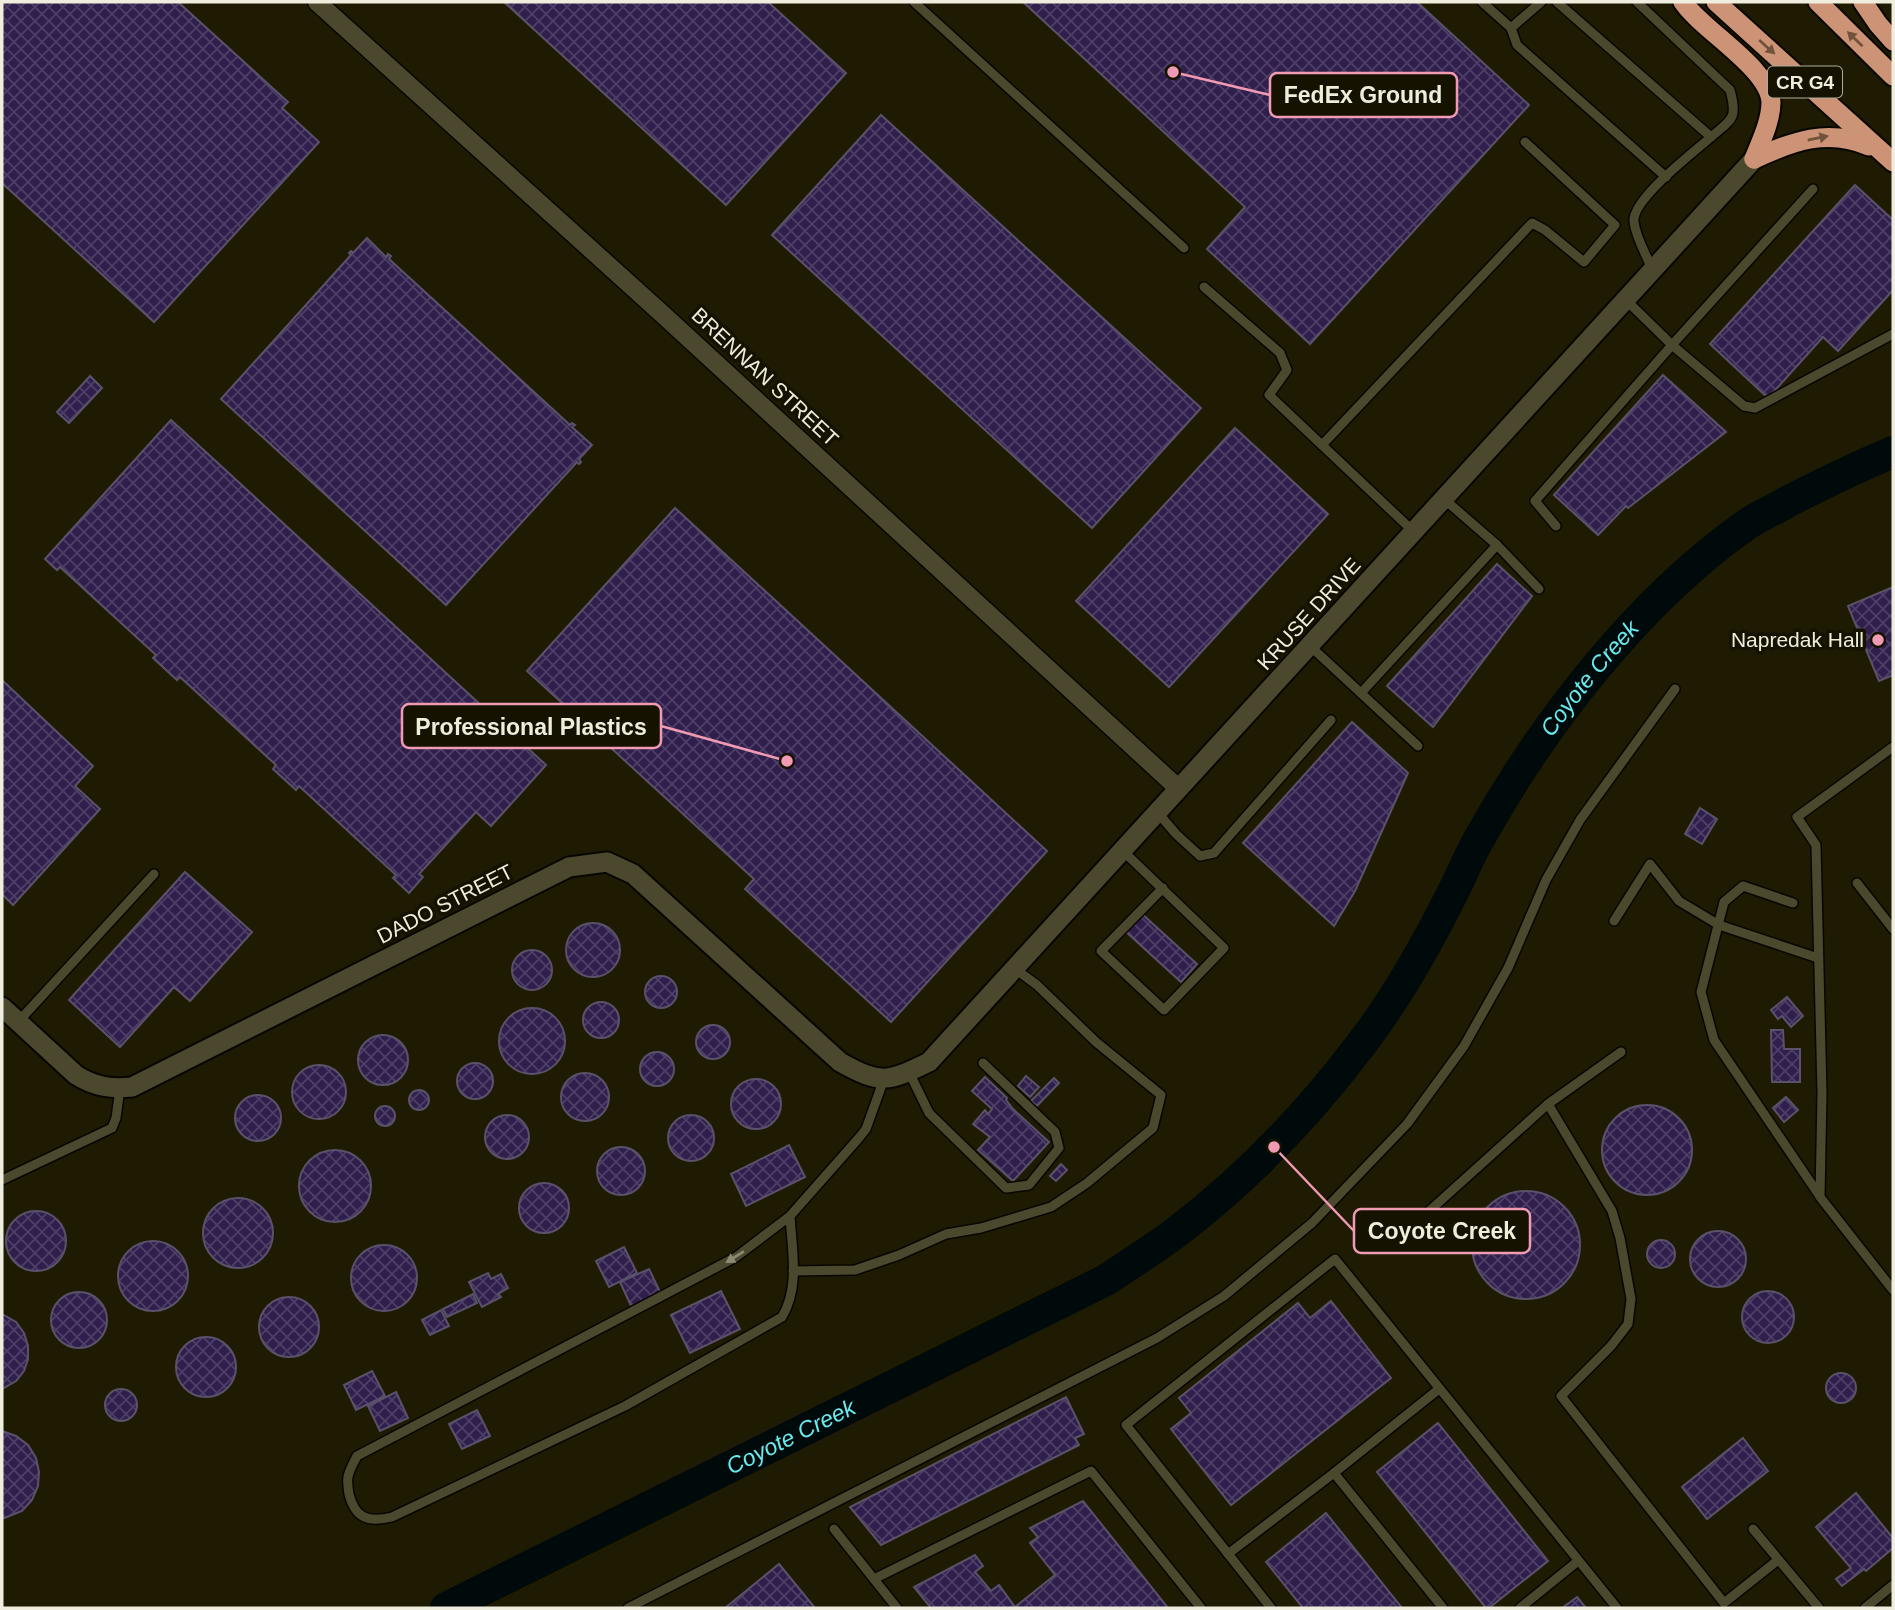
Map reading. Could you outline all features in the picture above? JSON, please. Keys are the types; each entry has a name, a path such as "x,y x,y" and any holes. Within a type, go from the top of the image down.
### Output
{"highway":[{"path":"1683,2 1760,76 1771,99 1769,120 1754,159"},
{"name":"CR G4","path":"1716,2 1889,158"},
{"name":"CR G4","path":"1818,2 1893,76"},
{"path":"1863,2 1893,41"},
{"path":"1754,159 1806,140 1830,135 1854,139 1889,158"}],"street":[{"name":"BRENNAN STREET","path":"317,2 1179,789"},
{"name":"KRUSE DRIVE","path":"884,1079 896,1078 929,1062 1754,159"},
{"name":"DADO STREET","path":"2,1007 76,1075 97,1086 120,1088 143,1083 569,867 607,862 633,874 840,1062 865,1076 884,1079"}],"lane":[{"path":"914,2 1184,248"},
{"path":"1482,2 1511,28 1517,45 1666,177"},
{"path":"1511,28 1541,2"},
{"path":"1557,2 1711,136"},
{"path":"1637,2 1730,90 1735,108 1730,121 1666,177 1640,204 1633,219 1653,270"},
{"path":"1322,445 1532,223 1545,230 1584,262 1615,225 1525,142"},
{"path":"1556,526 1535,501 1814,189"},
{"path":"1204,287 1280,353 1287,370 1269,395 1414,533"},
{"path":"1626,300 1672,345 1744,406 1755,408 1893,334"},
{"path":"1444,499 1497,545 1539,589"},
{"path":"1360,693 1497,545"},
{"path":"1310,646 1418,746"},
{"path":"628,1608 1157,1338 1224,1296 1312,1223 1407,1124 1464,1046 1508,968 1546,880 1580,820 1675,689"},
{"path":"1158,813 1175,834 1200,856 1214,853 1331,720"},
{"path":"1820,1197 1822,1093 1816,845 1797,817 1893,747"},
{"path":"1123,851 1163,888 1224,948 1164,1010 1101,951 1163,888"},
{"path":"1614,921 1650,864 1679,901 1719,925 1818,958"},
{"path":"18,1022 154,874"},
{"path":"1857,883 1893,929"},
{"path":"1793,903 1743,886 1724,902 1701,992 1714,1040 1820,1197 1893,1290"},
{"path":"793,1271 855,1270 899,1255 946,1234 981,1228 1051,1207 1087,1183 1153,1128 1161,1095 1096,1042 1037,985 1015,969"},
{"path":"1427,1213 1548,1104 1621,1052"},
{"path":"909,1072 929,1113 1006,1188 1029,1185 1059,1148 1055,1132 983,1063"},
{"path":"790,1216 793,1288 789,1305 782,1317 625,1406 392,1517 382,1520 364,1518 355,1511 347,1486 348,1474 357,1456 736,1257 790,1216 866,1129 884,1079"},
{"path":"2,1180 113,1128 120,1088"},
{"path":"1548,1104 1612,1211 1631,1298 1628,1324 1611,1346 1561,1396 1724,1603 1778,1560"},
{"path":"1271,1608 1126,1425 1335,1259 1616,1608"},
{"path":"1228,1554 1439,1389"},
{"path":"874,1579 1091,1471 1201,1608"},
{"path":"1334,1473 1443,1608"},
{"path":"834,1529 897,1608"},
{"path":"1753,1530 1819,1608"},
{"path":"1520,1608 1578,1561"},
{"path":"1865,1608 1893,1585"}],"building":[{"path":"2,2 178,2 288,102 282,108 319,142 154,322 2,183"},
{"path":"504,2 768,2 846,73 726,205"},
{"path":"1023,2 1417,2 1529,105 1310,344 1207,249 1245,207"},
{"path":"881,115 1201,408 1092,528 772,235"},
{"path":"1855,185 1893,220 1893,290 1838,351 1823,337 1768,398 1710,344"},
{"path":"367,238 386,257 388,254 391,256 389,259 570,425 575,425 572,427 592,445 579,459 581,462 577,462 446,605 221,399 351,255 349,253 353,253"},
{"path":"1663,375 1726,432 1628,508 1626,506 1598,535 1554,495"},
{"path":"90,376 102,388 69,423 57,412"},
{"path":"171,420 546,765 491,826 476,812 419,874 423,877 409,893 393,878 396,875 299,786 296,790 273,769 276,765 180,677 177,680 153,658 156,655 60,567 57,570 45,559"},
{"path":"1235,428 1328,514 1169,687 1076,601"},
{"path":"675,508 1047,851 891,1022 745,889 754,879 527,671"},
{"path":"1497,564 1532,596 1433,727 1387,686"},
{"name":"Napredak Hall","path":"1893,587 1893,675 1879,681 1848,606"},
{"path":"2,680 93,766 75,786 100,809 13,905 2,894"},
{"path":"1352,722 1408,773 1355,891 1334,926 1243,843"},
{"path":"1700,808 1717,819 1702,844 1685,834"},
{"path":"185,872 252,932 190,1001 174,987 120,1047 69,1000"},
{"path":"1141,913 1197,964 1181,982 1125,931"},
{"path":"593,923 612,931 620,950 612,969 593,977 574,969 566,950 574,931"},
{"path":"532,950 540,951 546,956 551,962 551,978 546,984 540,989 532,990 524,989 518,984 513,978 512,970 513,962 518,956 524,951"},
{"path":"661,976 672,981 677,992 672,1003 661,1008 650,1003 645,992 650,981"},
{"path":"1787,997 1803,1016 1791,1027 1782,1016 1778,1019 1771,1010"},
{"path":"601,1002 614,1007 619,1020 614,1033 601,1038 588,1033 583,1020 588,1007"},
{"path":"532,1008 545,1011 555,1018 562,1028 565,1041 562,1054 555,1064 545,1071 532,1074 519,1071 509,1064 502,1054 499,1041 502,1028 509,1018 519,1011"},
{"path":"713,1025 725,1030 730,1042 725,1054 713,1059 701,1054 696,1042 701,1030"},
{"path":"1771,1030 1783,1030 1784,1049 1800,1049 1800,1082 1772,1082"},
{"path":"383,1035 401,1042 408,1060 401,1078 383,1085 365,1078 358,1060 365,1042"},
{"path":"657,1052 669,1057 674,1069 669,1081 657,1086 645,1081 640,1069 645,1057"},
{"path":"475,1063 488,1068 493,1081 488,1094 475,1099 462,1094 457,1081 462,1068"},
{"path":"324,1065 334,1069 342,1077 346,1092 342,1107 334,1115 314,1119 304,1115 296,1107 292,1087 296,1077 304,1069"},
{"path":"585,1073 602,1080 609,1097 602,1114 585,1121 568,1114 561,1097 568,1080"},
{"path":"1026,1076 1039,1087 1030,1097 1018,1086"},
{"path":"985,1077 1007,1098 1013,1109 1049,1142 1013,1181 978,1150 990,1137 973,1124 985,1110 988,1114 992,1109 972,1091"},
{"path":"1054,1078 1059,1083 1037,1106 1031,1101"},
{"path":"756,1079 774,1086 781,1104 774,1122 756,1129 738,1122 731,1104 738,1086"},
{"path":"419,1090 426,1093 429,1100 426,1107 419,1110 412,1107 409,1100 412,1093"},
{"path":"258,1095 274,1102 281,1118 274,1134 258,1141 242,1134 235,1118 242,1102"},
{"path":"1786,1097 1798,1110 1784,1122 1773,1108"},
{"path":"1647,1105 1664,1109 1679,1118 1688,1133 1692,1150 1688,1167 1679,1182 1664,1191 1647,1195 1630,1191 1615,1182 1606,1167 1602,1150 1606,1133 1615,1118 1630,1109"},
{"path":"385,1106 392,1109 395,1116 392,1123 385,1126 378,1123 375,1116 378,1109"},
{"path":"507,1115 516,1116 523,1121 528,1128 528,1146 523,1153 516,1158 507,1159 498,1158 491,1153 486,1146 485,1137 486,1128 491,1121 498,1116"},
{"path":"691,1115 707,1122 714,1138 707,1154 691,1161 675,1154 668,1138 675,1122"},
{"path":"789,1145 805,1177 746,1206 731,1174"},
{"path":"621,1147 638,1154 645,1171 638,1188 621,1195 604,1188 597,1171 604,1154"},
{"path":"335,1150 355,1156 365,1166 371,1186 365,1206 355,1216 335,1222 315,1216 305,1206 299,1186 305,1166 315,1156"},
{"path":"1061,1164 1067,1170 1056,1181 1050,1176"},
{"path":"544,1183 562,1190 569,1208 562,1226 544,1233 526,1226 519,1208 526,1190"},
{"path":"1526,1191 1547,1195 1564,1207 1576,1224 1580,1245 1576,1266 1564,1283 1547,1295 1526,1299 1505,1295 1488,1283 1476,1266 1472,1245 1476,1224 1488,1207 1505,1195"},
{"path":"245,1198 258,1204 267,1213 271,1219 271,1247 263,1258 252,1266 231,1268 213,1258 205,1247 203,1226 213,1208 224,1200"},
{"path":"30,1211 42,1211 61,1224 66,1241 64,1253 53,1266 42,1271 30,1271 11,1258 6,1247 6,1235 19,1216"},
{"path":"1712,1231 1724,1231 1734,1235 1742,1243 1746,1259 1742,1275 1734,1283 1724,1287 1712,1287 1702,1283 1694,1275 1690,1265 1690,1253 1694,1243 1702,1235"},
{"path":"1661,1240 1671,1244 1675,1254 1671,1264 1661,1268 1651,1264 1647,1254 1651,1244"},
{"path":"160,1241 173,1247 182,1256 186,1262 186,1290 178,1301 167,1309 146,1311 128,1301 120,1290 118,1269 128,1251 139,1243"},
{"path":"384,1245 407,1255 417,1278 407,1301 384,1311 361,1301 351,1278 361,1255"},
{"path":"624,1247 637,1273 609,1287 596,1261"},
{"path":"649,1269 661,1294 632,1308 620,1282"},
{"path":"488,1273 491,1279 501,1274 508,1288 498,1294 501,1297 482,1307 469,1282"},
{"path":"721,1291 740,1329 690,1353 671,1315"},
{"path":"1768,1291 1778,1293 1786,1299 1792,1307 1792,1327 1786,1335 1778,1341 1768,1343 1758,1341 1750,1335 1744,1327 1742,1317 1744,1307 1750,1299 1758,1293"},
{"path":"79,1292 90,1294 99,1300 105,1309 105,1331 99,1340 90,1346 79,1348 68,1346 59,1340 53,1331 51,1320 53,1309 59,1300 68,1294"},
{"path":"473,1294 477,1303 447,1317 443,1309"},
{"path":"283,1297 295,1297 311,1305 317,1315 317,1339 311,1349 295,1357 283,1357 267,1349 259,1333 259,1321 267,1305"},
{"path":"1331,1301 1391,1378 1231,1505 1171,1429 1191,1413 1179,1398 1298,1303 1310,1318"},
{"path":"441,1310 449,1326 430,1335 422,1320"},
{"path":"2,1314 16,1322 24,1333 28,1359 24,1371 16,1381 2,1389"},
{"path":"200,1337 212,1337 228,1345 234,1355 234,1379 228,1389 212,1397 200,1397 184,1389 176,1373 176,1361 184,1345"},
{"path":"372,1371 385,1396 356,1410 344,1385"},
{"path":"1841,1373 1852,1377 1856,1388 1852,1399 1841,1403 1830,1399 1826,1388 1830,1377"},
{"path":"121,1389 132,1394 137,1405 132,1416 121,1421 110,1416 105,1405 110,1394"},
{"path":"396,1392 408,1418 380,1431 368,1406"},
{"path":"1066,1397 1084,1434 1075,1438 1079,1445 881,1545 850,1507"},
{"path":"477,1410 490,1436 462,1449 449,1424"},
{"path":"1438,1423 1548,1561 1489,1608 1486,1608 1377,1472"},
{"path":"2,1431 16,1436 28,1445 36,1458 39,1472 38,1486 32,1500 22,1511 2,1519"},
{"path":"1743,1438 1768,1471 1707,1519 1682,1487"},
{"path":"1856,1493 1893,1538 1893,1548 1866,1571 1864,1569 1842,1586 1836,1579 1851,1568 1816,1527"},
{"path":"1083,1501 1168,1608 931,1608 914,1587 975,1555 983,1566 975,1572 991,1591 999,1585 1015,1607 1055,1575 1030,1543 1038,1537 1030,1528"},
{"path":"1326,1513 1402,1608 1303,1608 1266,1562"},
{"path":"779,1564 815,1608 725,1608"},
{"path":"1577,1597 1586,1608 1562,1608"}],"waterway":[{"name":"Coyote Creek","path":"446,1608 1106,1280 1200,1214 1296,1123 1373,1029 1421,952 1475,845 1504,796 1563,709 1631,627 1706,556 1746,525 1813,489 1893,452"}],"place":[{"name":"FedEx Ground","path":"1173,72"},
{"name":"Napredak Hall","path":"1878,640"},
{"name":"Professional Plastics","path":"787,761"},
{"name":"Coyote Creek","path":"1274,1147"}]}
